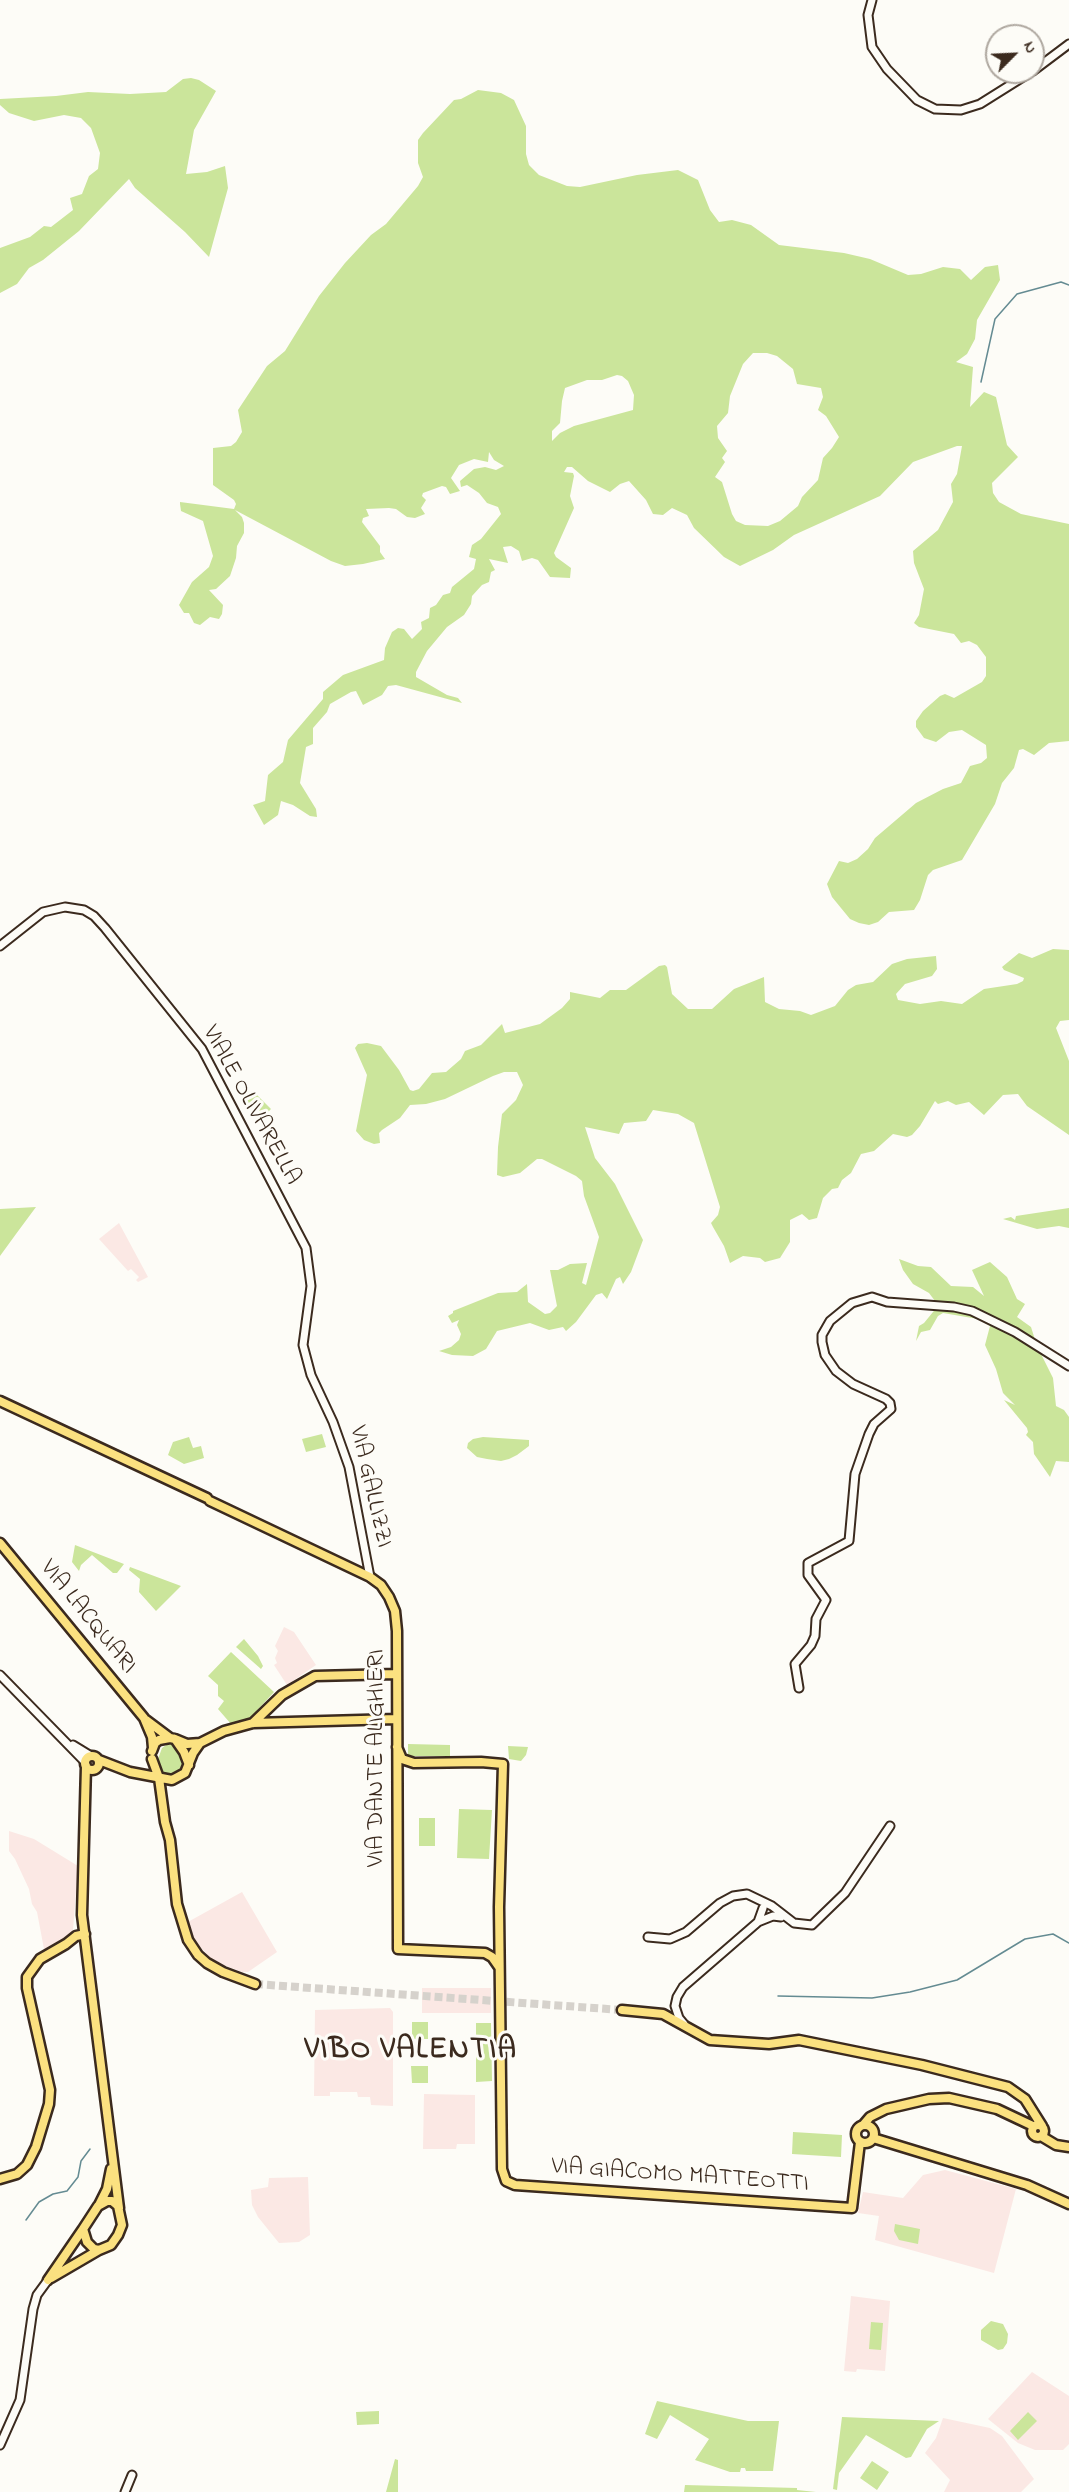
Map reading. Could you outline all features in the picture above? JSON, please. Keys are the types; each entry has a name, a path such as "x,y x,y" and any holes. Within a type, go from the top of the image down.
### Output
{"main road":[{"path":"0,1401 369,1577"},
{"name":"VIA LACQUARI","path":"0,1543 144,1718 172,1738"},
{"name":"VIA DANTE ALIGHIERI","path":"369,1577 381,1585 395,1611 398,1949 484,1953 495,1960 500,1971"},
{"path":"253,1723 282,1695 315,1676 397,1674"},
{"name":"VIA LACQUARI","path":"144,1718 152,1737 153,1748"},
{"path":"140,1774 150,1772 153,1748 159,1740 172,1738 187,1744 200,1743 224,1731 253,1723 397,1719"},
{"path":"172,1738 184,1752 189,1766"},
{"path":"48,2280 111,2245 122,2225 83,1916 85,1781 92,1764 159,1778 177,1779 185,1773 200,1743"},
{"path":"397,1747 402,1759 414,1763 498,1762 503,1764 499,1881 500,1971"},
{"path":"152,1759 159,1778 170,1840 177,1904 188,1940 207,1963 223,1972 255,1984"},
{"path":"71,1942 83,1916"},
{"path":"0,2179 23,2170 34,2153 46,2116 50,2090 26,1983 30,1970 40,1959 71,1942 82,1939 85,1934"},
{"path":"71,1942 81,1947 87,1956"},
{"name":"VIA GIACOMO MATTEOTTI","path":"500,1971 502,2169 506,2181 515,2185 852,2208 860,2142"},
{"path":"622,2010 663,2014 710,2040 769,2044 799,2040 922,2065 1008,2087 1025,2099 1036,2114 1038,2129"},
{"path":"1067,2147 998,2109 949,2098 929,2099 886,2109 870,2117 855,2132 860,2142 866,2143 873,2139 1028,2185 1069,2204"},
{"path":"864,2124 872,2127 873,2139"},
{"path":"48,2280 98,2206 111,2177 113,2157"},
{"path":"98,2206 106,2201 112,2201 119,2208"},
{"path":"83,2229 90,2246 99,2250"}],"street":[{"path":"872,0 868,15 872,47 887,69 917,100 935,109 961,110 980,104 1012,84"},
{"path":"1045,62 1069,44"},
{"name":"VIALE OLIVARELLA","path":"0,946 43,912 65,907 84,910 105,927 202,1049 306,1248 311,1286 303,1345 311,1375 327,1407"},
{"path":"799,1688 795,1664 811,1645 815,1636 816,1619 826,1600 808,1575 808,1563 849,1541 855,1474 874,1424 891,1409 886,1399 853,1384 836,1371 825,1355 822,1342 822,1335 830,1321 852,1303 872,1297 887,1302 954,1307 972,1311 1016,1332 1069,1366"},
{"name":"VIA GALLIZZI","path":"327,1407 349,1467 369,1577"},
{"path":"0,1675 92,1764"},
{"path":"648,1937 670,1939 686,1932 720,1903 733,1896 747,1894 758,1898 769,1912 794,1923 812,1924 845,1893 890,1826"},
{"path":"684,2025 675,2006 677,1996 683,1987 769,1912"},
{"path":"663,2014 675,2006"},
{"path":"0,2445 20,2400 33,2309 37,2295 48,2280"},
{"path":"125,2492 132,2475"}],"shaded area":[{"path":"119,1223 148,1277 138,1282 136,1280 139,1277 131,1269 128,1271 99,1239"},
{"path":"284,1627 294,1632 316,1665 287,1685 274,1665 277,1663 275,1658 278,1651 275,1646"},
{"path":"9,1831 34,1839 78,1866 73,1930 65,1938 44,1949 37,1912 32,1904 29,1889 9,1851"},
{"path":"242,1892 277,1952 248,1972 213,1961 192,1938 186,1923"},
{"path":"422,1988 491,1988 491,2013 422,2013"},
{"path":"390,2008 393,2012 393,2106 371,2105 370,2097 358,2097 357,2092 330,2092 330,2096 314,2096 315,2010"},
{"path":"424,2094 475,2095 475,2144 457,2144 456,2149 423,2149"},
{"path":"945,2170 1016,2189 994,2273 875,2240 879,2216 858,2213 863,2192 903,2198 923,2175"},
{"path":"308,2177 310,2235 299,2242 279,2243 258,2217 252,2205 251,2190 268,2187 269,2178"},
{"path":"851,2296 890,2301 885,2371 857,2369 856,2372 844,2371"},
{"path":"1032,2372 1069,2396 1069,2444 1063,2450 1035,2450 1018,2443 988,2419"},
{"path":"943,2418 990,2428 1002,2436 1034,2479 1021,2492 944,2492 950,2480 925,2453 936,2438"}],"green space":[{"path":"183,79 199,80 216,91 194,130 186,174 207,172 225,166 228,188 209,257 185,232 135,188 129,179 79,231 43,260 29,268 17,284 0,293 0,248 30,237 44,226 51,227 73,210 70,198 82,194 89,176 98,169 100,153 91,128 81,118 64,115 34,121 9,113 0,105 0,99 88,92 130,94 166,92"},
{"path":"478,90 501,93 514,100 526,126 526,154 529,165 539,175 567,186 580,187 637,175 678,170 698,180 710,210 719,222 732,220 751,225 779,245 844,253 870,259 908,275 921,274 943,267 960,269 971,280 985,267 998,265 1000,280 977,320 975,339 967,354 956,362 973,367 970,407 984,392 996,397 1007,445 1018,457 992,483 993,493 999,502 1021,514 1069,524 1069,741 1049,743 1034,755 1023,749 1019,750 1014,768 1002,783 995,804 962,860 933,870 928,875 920,900 914,910 889,912 878,922 869,925 859,923 850,919 832,897 827,884 839,861 848,863 857,859 868,849 875,838 916,803 943,789 961,783 970,766 981,763 987,758 986,745 962,730 949,732 936,742 924,738 916,727 916,721 923,711 940,696 945,694 954,698 982,682 986,676 986,657 977,645 969,641 961,643 954,634 919,627 914,623 919,615 924,589 914,563 913,551 938,530 953,502 951,484 957,474 962,446 913,462 880,496 794,535 773,550 740,566 724,557 694,528 687,515 672,508 663,515 653,514 646,500 629,481 620,484 610,492 588,481 572,467 567,467 564,472 573,473 574,476 570,496 574,508 554,553 571,568 570,578 550,577 538,560 532,558 522,561 519,551 511,546 503,547 508,563 489,559 495,570 491,572 489,582 482,585 472,596 471,604 464,615 447,627 427,651 416,672 416,677 447,695 458,698 462,703 396,685 388,686 382,695 363,705 356,691 330,704 327,712 313,728 313,744 306,747 300,783 316,809 317,817 310,816 293,805 281,801 278,815 264,825 253,805 265,801 268,775 283,762 288,740 323,699 323,692 343,675 384,660 385,648 392,632 398,628 404,629 412,639 422,629 421,622 429,618 430,608 436,605 443,595 450,593 452,587 474,569 476,559 469,557 472,545 481,539 501,514 498,507 487,503 479,493 467,485 461,487 460,481 474,469 485,467 496,470 504,466 494,460 489,452 488,462 474,459 459,465 451,478 460,491 450,494 446,487 442,486 423,493 422,496 426,500 421,508 425,514 415,518 407,517 396,509 366,509 369,516 363,518 362,522 380,546 380,552 385,559 363,564 345,566 331,561 235,510 244,523 244,533 237,546 236,558 230,576 216,589 209,590 223,605 222,614 219,619 210,617 200,625 194,623 189,613 184,613 179,605 192,582 209,567 213,556 203,521 181,511 180,502 234,509 236,504 234,500 213,485 213,448 231,446 236,442 242,432 238,410 267,366 285,351 319,296 345,263 371,235 386,224 418,186 423,177 418,163 418,140 454,100","holes":["753,353 777,356 793,369 797,384 821,388 823,397 818,410 826,416 839,437 823,458 818,480 802,497 798,506 780,521 768,526 745,525 736,521 722,482 715,477 725,462 722,458 727,451 718,438 717,426 728,413 730,396 743,364","617,375 628,381 634,395 633,410 574,426 560,433 552,441 552,431 560,423 565,388 587,380 602,380"]},
{"path":"1053,949 1069,950 1069,1020 1060,1021 1056,1028 1069,1061 1069,1135 1027,1106 1018,1094 1003,1095 984,1115 969,1102 956,1105 948,1101 938,1104 935,1101 912,1135 907,1137 893,1134 874,1151 861,1154 851,1173 842,1180 838,1188 832,1189 823,1198 817,1218 809,1220 802,1214 790,1220 790,1242 780,1258 765,1262 760,1258 743,1256 730,1263 724,1246 711,1223 718,1215 720,1207 694,1123 678,1114 653,1110 646,1121 624,1123 619,1134 585,1127 595,1158 615,1184 643,1240 631,1272 623,1284 620,1277 616,1279 607,1299 602,1293 596,1295 576,1322 566,1331 563,1327 549,1330 530,1323 497,1331 486,1349 473,1356 452,1355 439,1351 451,1347 459,1340 461,1334 457,1325 459,1320 452,1323 448,1316 453,1311 498,1293 517,1292 527,1284 528,1302 545,1314 550,1313 557,1306 550,1270 558,1270 570,1264 587,1263 582,1283 586,1285 599,1237 584,1196 582,1181 576,1176 542,1159 537,1159 520,1173 503,1177 497,1175 502,1114 516,1100 523,1085 517,1072 504,1072 493,1076 445,1099 410,1105 400,1118 379,1133 380,1143 374,1144 364,1140 356,1131 367,1075 355,1048 358,1044 381,1046 399,1070 410,1090 413,1091 419,1089 432,1073 446,1072 461,1059 465,1051 481,1045 502,1024 505,1033 540,1024 562,1008 570,999 570,992 600,998 610,990 626,990 659,966 667,967 672,994 688,1009 712,1009 734,989 764,977 765,1002 779,1009 800,1011 811,1015 835,1006 848,990 856,985 873,982 892,964 907,959 936,956 937,969 932,976 905,984 896,994 898,1000 920,1004 941,1001 962,1004 984,989 1023,981 1024,978 1002,967 1019,953 1032,958"},
{"path":"255,1093 271,1109 262,1118 246,1102"},
{"path":"36,1207 16,1234 0,1256 0,1209"},
{"path":"1069,1208 1069,1228 1059,1226 1037,1229 1003,1219 1011,1217 1015,1220 1016,1216"},
{"path":"899,1259 918,1266 931,1267 951,1286 973,1287 984,1296 972,1270 990,1262 1007,1277 1017,1299 1025,1304 1017,1317 1031,1327 1037,1346 1053,1378 1056,1406 1064,1410 1069,1417 1069,1462 1056,1461 1050,1477 1034,1454 1033,1442 1026,1435 1027,1428 1004,1400 1015,1405 1003,1393 996,1369 985,1345 990,1326 978,1319 943,1313 938,1316 930,1330 921,1332 916,1341 919,1326 942,1301 935,1301 929,1293 913,1284 903,1270"},
{"path":"322,1434 326,1447 306,1452 302,1439"},
{"path":"189,1437 193,1448 201,1446 204,1458 184,1464 168,1455 173,1442"},
{"path":"483,1437 529,1440 529,1446 517,1455 501,1461 477,1457 467,1448 468,1443 473,1439"},
{"path":"75,1545 124,1564 117,1573 113,1573 92,1555 81,1565 79,1571 72,1562"},
{"path":"130,1567 181,1586 156,1611 139,1592 140,1579 129,1570"},
{"path":"244,1639 258,1656 263,1666 261,1669 236,1647"},
{"path":"231,1652 274,1692 249,1719 231,1724 218,1709 224,1701 218,1696 218,1685 208,1676"},
{"path":"169,1743 174,1745 184,1758 185,1769 176,1775 163,1773 158,1759 162,1748"},
{"path":"408,1744 450,1745 450,1756 408,1756"},
{"path":"508,1746 528,1747 526,1755 521,1761 509,1759"},
{"path":"459,1809 492,1810 489,1859 457,1858"},
{"path":"419,1818 435,1818 435,1846 419,1846"},
{"path":"412,2022 428,2022 428,2039 412,2039"},
{"path":"476,2023 491,2023 492,2081 476,2082"},
{"path":"411,2066 428,2066 428,2083 412,2083"},
{"path":"793,2132 842,2135 841,2157 792,2154"},
{"path":"895,2224 920,2229 918,2244 899,2240 894,2231"},
{"path":"991,2321 1003,2324 1008,2334 1007,2343 1003,2349 998,2350 981,2340 981,2330"},
{"path":"871,2322 883,2323 881,2350 869,2349"},
{"path":"657,2401 748,2421 779,2421 773,2471 746,2471 745,2468 741,2468 740,2472 730,2472 695,2460 709,2439 670,2415 657,2439 645,2434"},
{"path":"379,2411 379,2424 357,2425 356,2412"},
{"path":"1028,2412 1037,2421 1018,2440 1010,2431"},
{"path":"842,2417 939,2421 927,2429 911,2457 906,2458 866,2435 839,2473 837,2490 833,2489"},
{"path":"395,2459 398,2460 398,2492 386,2492"},
{"path":"872,2461 889,2472 877,2490 860,2478"},
{"path":"685,2485 797,2488 797,2490 816,2492 684,2492"}],"waterway":[{"path":"981,382 995,319 1017,294 1061,282 1069,285"},
{"path":"778,1996 872,1998 910,1992 957,1980 1025,1939 1053,1934 1069,1943"},
{"path":"26,2220 39,2202 53,2194 67,2191 78,2177 81,2161 90,2149"}],"tunnel":[{"path":"255,1984 622,2010"}],"district":[{"name":"VIBO VALENTIA","path":"411,2052"}]}
